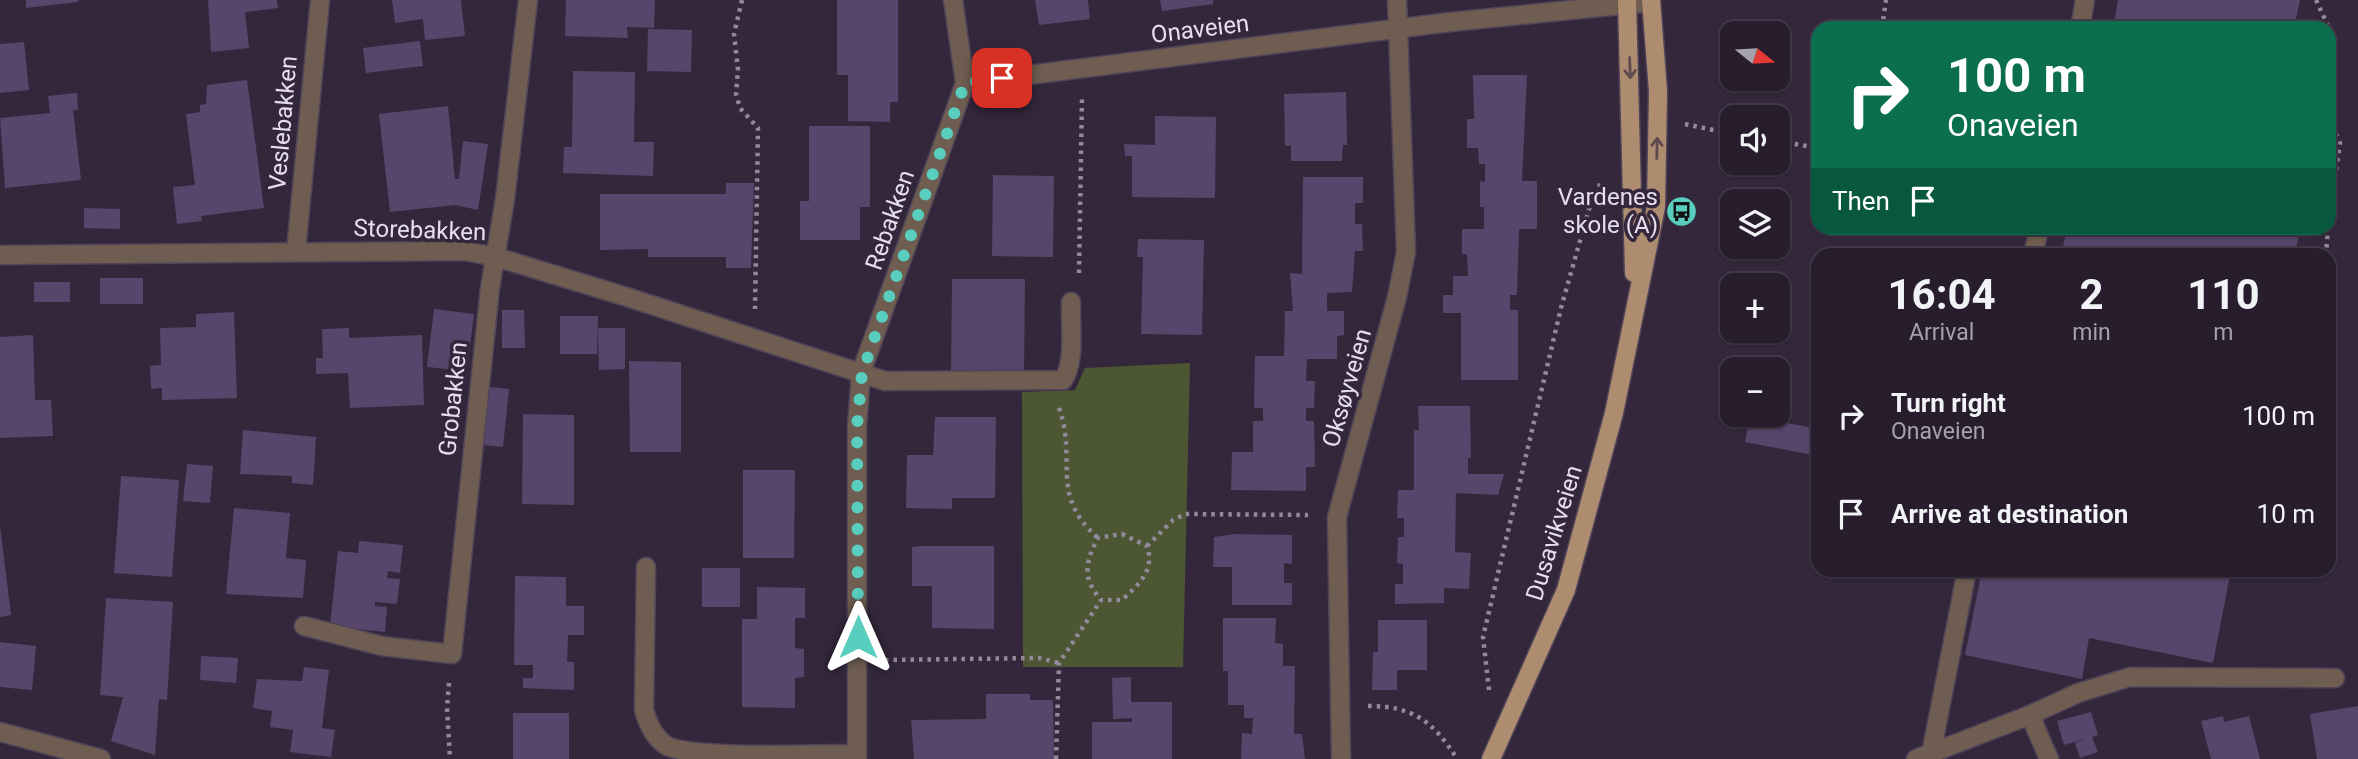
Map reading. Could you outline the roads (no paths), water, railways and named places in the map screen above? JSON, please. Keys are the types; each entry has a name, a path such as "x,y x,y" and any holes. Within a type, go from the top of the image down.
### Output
{"main road":[{"name":"Dusavikveien","path":"1491,759 1566,590 1614,413 1656,207 1658,91 1651,1"},
{"name":"Dusavikveien","path":"1627,3 1635,216 1634,312"}],"street":[{"name":"Veslebakken","path":"296,251 320,0"},
{"name":"Grobakken","path":"304,626 383,646 453,654 483,349 528,0"},
{"name":"Rebakken","path":"646,567 644,710 647,723 662,743 680,750 709,753 857,757 857,426 862,373 965,83 953,0"},
{"name":"Oksøyveien","path":"1341,759 1337,517 1397,297 1405,252 1397,0"},
{"path":"2081,21 2085,0"},
{"name":"Onaveien","path":"965,83 1399,29 1651,1"},
{"name":"Storebakken","path":"0,255 465,251 496,257 862,373"},
{"path":"862,373 885,381 1063,380 1067,374 1071,302"},
{"path":"1924,756 1966,577"},
{"path":"1924,756 2030,715 2078,693 2130,677 2335,678"},
{"path":"2030,715 2049,759"},
{"path":"0,732 101,759"}],"place":[{"name":"Vardenes skole (A)","path":"1681,211"}]}
